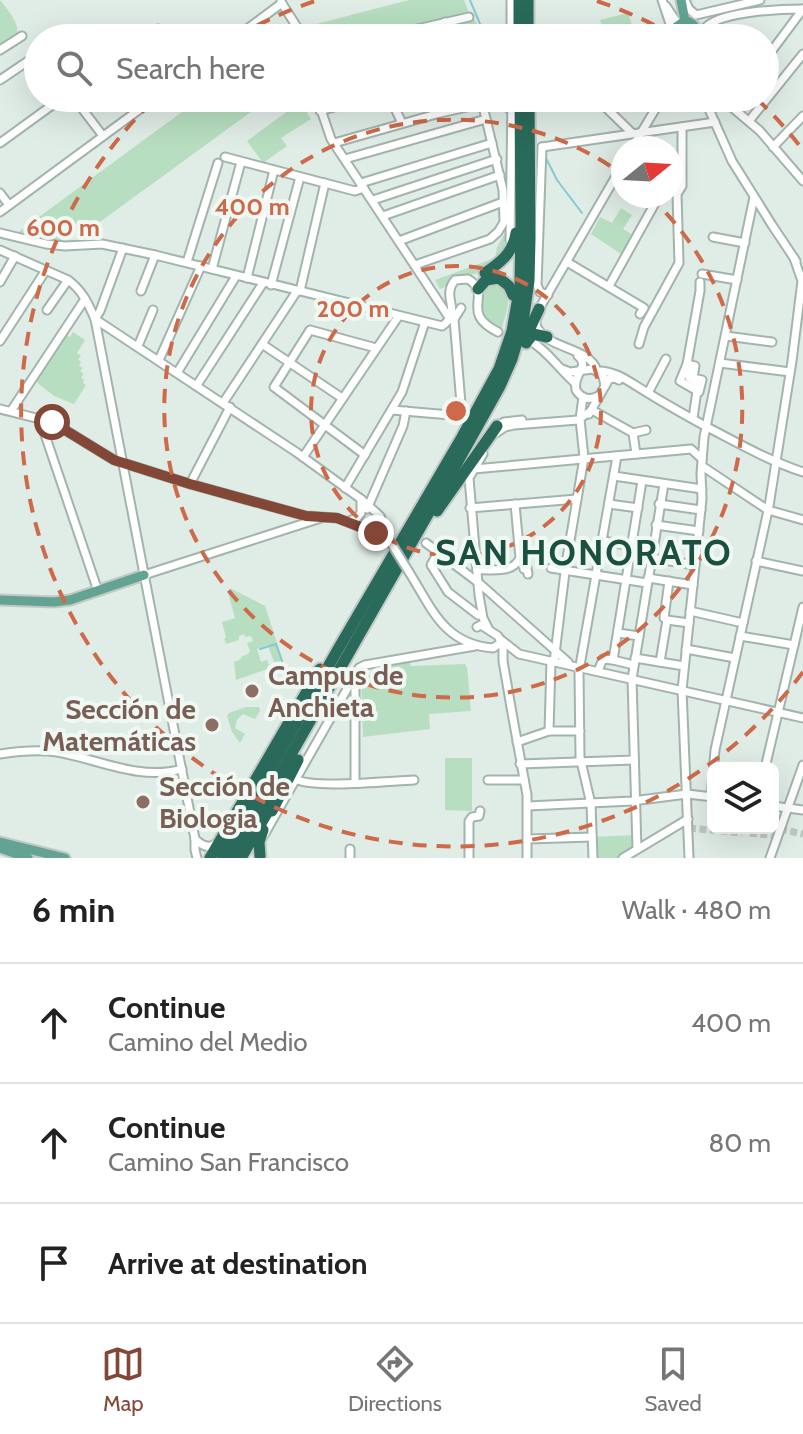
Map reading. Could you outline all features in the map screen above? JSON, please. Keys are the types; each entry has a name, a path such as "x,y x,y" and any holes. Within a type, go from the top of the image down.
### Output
{"highway":[{"path":"519,0 519,24"},
{"path":"528,0 528,24"},
{"path":"227,856 337,651 499,369 512,331 520,277 520,112"},
{"path":"227,856 324,696 456,465 500,386 517,347 526,310 530,239 529,112"},
{"path":"462,437 467,419 499,354 507,328 513,295 516,203 521,188"},
{"path":"485,273 508,255 516,233"},
{"path":"475,284 499,278 509,286 513,295"},
{"path":"525,345 539,309"},
{"path":"456,465 492,415 530,335 547,337"},
{"path":"413,538 433,518 497,426"},
{"path":"210,858 309,686 325,662 337,651"},
{"path":"260,857 260,837 326,703 324,696"},
{"path":"241,858 298,760"}],"main road":[{"path":"682,24 683,0"},
{"path":"0,600 54,602 78,598 144,575"},
{"path":"0,842 65,858"},
{"path":"0,848 28,858"}],"street":[{"path":"511,0 511,24"},
{"path":"662,0 670,24"},
{"path":"683,0 696,15 717,11"},
{"path":"689,24 733,3 760,0"},
{"path":"253,24 281,2 295,24"},
{"path":"732,17 735,12 733,3"},
{"path":"710,24 767,9 803,9"},
{"path":"779,41 803,9"},
{"path":"437,24 469,17"},
{"path":"0,50 22,36"},
{"path":"779,84 803,54"},
{"path":"0,80 24,64"},
{"path":"0,143 43,112"},
{"path":"85,112 103,136"},
{"path":"0,212 136,112"},
{"path":"320,112 334,143 450,319"},
{"path":"397,112 402,123"},
{"path":"334,143 444,112"},
{"path":"415,265 496,236 504,222 500,175 485,112"},
{"path":"475,284 503,255 510,239 510,112"},
{"path":"610,112 632,133"},
{"path":"640,136 654,112"},
{"path":"710,112 732,161 803,269"},
{"path":"713,112 715,122"},
{"path":"737,112 760,131 801,176"},
{"path":"749,121 756,112"},
{"path":"773,147 803,116"},
{"path":"345,159 486,119"},
{"path":"542,147 715,122"},
{"path":"682,127 682,136"},
{"path":"535,138 542,147 537,285 540,292 548,295"},
{"path":"187,262 221,160 241,162 355,191 362,186 492,143"},
{"path":"373,200 497,159"},
{"path":"212,269 241,162"},
{"path":"247,278 274,170"},
{"path":"383,216 500,175"},
{"path":"197,385 267,284 300,177"},
{"path":"190,484 226,405 298,291 325,183"},
{"path":"611,190 539,309 538,328 547,337 706,426 776,463 803,472"},
{"path":"0,193 9,205"},
{"path":"689,858 682,690 701,510 702,462 706,426 754,197"},
{"path":"399,241 503,202"},
{"path":"612,287 653,208"},
{"path":"639,344 644,327 679,263 675,208"},
{"path":"0,233 46,244 102,244 123,248 442,326 446,325 452,313 449,292 452,283 464,278 475,284 479,296 477,311 482,321 500,332 483,327 473,313 452,303"},
{"path":"713,237 745,243"},
{"path":"95,319 123,248"},
{"path":"0,250 68,280 77,287 95,319 182,769 195,855"},
{"path":"141,291 155,255"},
{"path":"0,282 15,256"},
{"path":"714,762 776,463 803,280 794,258"},
{"path":"567,262 644,308 640,314"},
{"path":"159,360 201,266"},
{"path":"0,341 46,270"},
{"path":"177,373 236,276"},
{"path":"693,418 698,384 689,378 687,364 701,278 737,280"},
{"path":"47,310 68,280"},
{"path":"430,288 436,293 449,292"},
{"path":"11,411 85,299"},
{"path":"392,410 462,416 454,319 455,315 476,303"},
{"path":"138,346 153,310"},
{"path":"303,457 398,317"},
{"path":"95,319 197,385 361,499 366,511 380,516 388,538 448,632 500,656 503,661"},
{"path":"345,488 404,387 425,322"},
{"path":"365,455 274,387 310,330 376,348"},
{"path":"726,336 772,342"},
{"path":"262,344 342,398"},
{"path":"525,345 542,348 566,371 601,370 628,380"},
{"path":"575,353 581,362 576,390 590,399 600,395"},
{"path":"590,359 603,376 605,386"},
{"path":"648,393 666,359"},
{"path":"792,361 803,361"},
{"path":"720,363 790,372"},
{"path":"557,364 575,383"},
{"path":"581,431 609,379 615,378 648,393"},
{"path":"549,731 552,662 584,458 581,431 576,420 583,397"},
{"path":"0,409 52,422 114,460 306,520"},
{"path":"477,646 479,583 469,478 500,429 576,420 592,410"},
{"path":"592,410 633,433 646,430"},
{"path":"365,529 361,524 403,426 406,411"},
{"path":"39,417 98,591"},
{"path":"497,426 512,420 576,420"},
{"path":"633,433 636,454"},
{"path":"474,469 691,449 702,462 768,510 803,520"},
{"path":"593,858 591,804 580,757 581,664 617,456"},
{"path":"614,476 702,489"},
{"path":"613,660 642,481"},
{"path":"637,849 632,679 664,484"},
{"path":"470,508 577,499"},
{"path":"515,504 520,558 524,569 526,563 528,574"},
{"path":"609,504 638,508"},
{"path":"659,504 701,510"},
{"path":"343,520 353,520 366,511"},
{"path":"144,575 306,520 332,517 388,538"},
{"path":"376,533 384,525"},
{"path":"656,525 699,531"},
{"path":"603,541 632,546"},
{"path":"426,543 479,583 568,662 803,718"},
{"path":"438,553 431,565 448,592 478,615"},
{"path":"651,558 695,565"},
{"path":"756,561 803,571"},
{"path":"477,570 511,568 523,562"},
{"path":"551,568 627,580 693,585"},
{"path":"660,662 669,581"},
{"path":"479,595 488,628"},
{"path":"766,762 803,607"},
{"path":"690,611 743,623"},
{"path":"667,620 689,623"},
{"path":"476,632 481,625 488,628 519,654 552,662 581,664"},
{"path":"618,633 639,636"},
{"path":"740,636 803,648"},
{"path":"455,650 456,637"},
{"path":"260,857 262,838 356,671 365,665 477,646 496,647 501,640"},
{"path":"501,640 528,806 527,858"},
{"path":"686,649 735,658"},
{"path":"598,671 603,659 684,666"},
{"path":"355,676 355,783"},
{"path":"342,698 355,704"},
{"path":"517,742 549,731 580,731"},
{"path":"0,754 41,750 68,754 119,769 170,772 182,769"},
{"path":"520,764 634,760"},
{"path":"770,858 803,765"},
{"path":"295,779 303,783 414,780"},
{"path":"488,780 524,780"},
{"path":"528,806 635,801 687,794 707,796"},
{"path":"779,807 803,810"},
{"path":"469,858 469,821 479,816 480,811"},
{"path":"623,858 688,819"},
{"path":"270,823 279,826"},
{"path":"528,839 592,837"},
{"path":"195,839 210,847 221,839"},
{"path":"350,849 350,858"}],"green space":[{"path":"0,0 12,17 17,32 13,39 0,47"},
{"path":"409,0 464,0 469,13 420,24 317,24"},
{"path":"628,13 632,24 602,24 600,20"},
{"path":"474,19 477,24 452,24"},
{"path":"182,112 251,112 82,235 75,230 59,241 17,233"},
{"path":"286,112 306,112 311,119 281,138 287,146 263,163 247,141"},
{"path":"621,208 632,215 623,229 633,235 651,208 624,256 591,234 600,217 612,223"},
{"path":"508,228 505,246 496,259 476,274 455,276 440,289 435,280 495,258 497,247"},
{"path":"491,285 505,289 507,294 502,328 489,324 481,312 484,290"},
{"path":"73,332 85,340 77,353 81,356 79,366 83,368 81,377 86,385 74,404 54,396 35,381 66,335 70,337"},
{"path":"230,588 265,606 283,661 274,662 268,645 257,649 261,662 267,660 270,668 236,680 234,662 248,654 247,643 253,641 251,636 245,637 244,634 239,636 239,640 226,644 223,641 226,637 222,622 235,618 228,593 231,592"},
{"path":"409,660 411,666 465,664 471,711 429,714 430,729 363,737 361,675 389,674 390,662"},
{"path":"246,707 259,707 260,711 255,719 243,714 237,720 235,728 245,734 240,743 232,732 227,716"},
{"path":"445,758 472,758 472,811 445,810"},
{"path":"636,835 637,849 623,858 593,858 592,837"}],"waterway":[{"path":"470,0 480,24"},
{"path":"506,112 509,115"},
{"path":"545,156 557,180 582,213"},
{"path":"260,649 276,644 282,661"}],"tunnel":[{"path":"689,828 707,830"},
{"path":"780,829 803,834"},
{"path":"759,834 777,836"}],"place":[{"name":"Campus de Anchieta","path":"252,691"},
{"name":"Sección de Matemáticas","path":"212,725"},
{"name":"Sección de Biologia","path":"143,802"}],"district":[{"name":"SAN HONORATO","path":"584,552"}],"route":[{"path":"52,422 114,460 306,516 337,518 376,533"}]}
